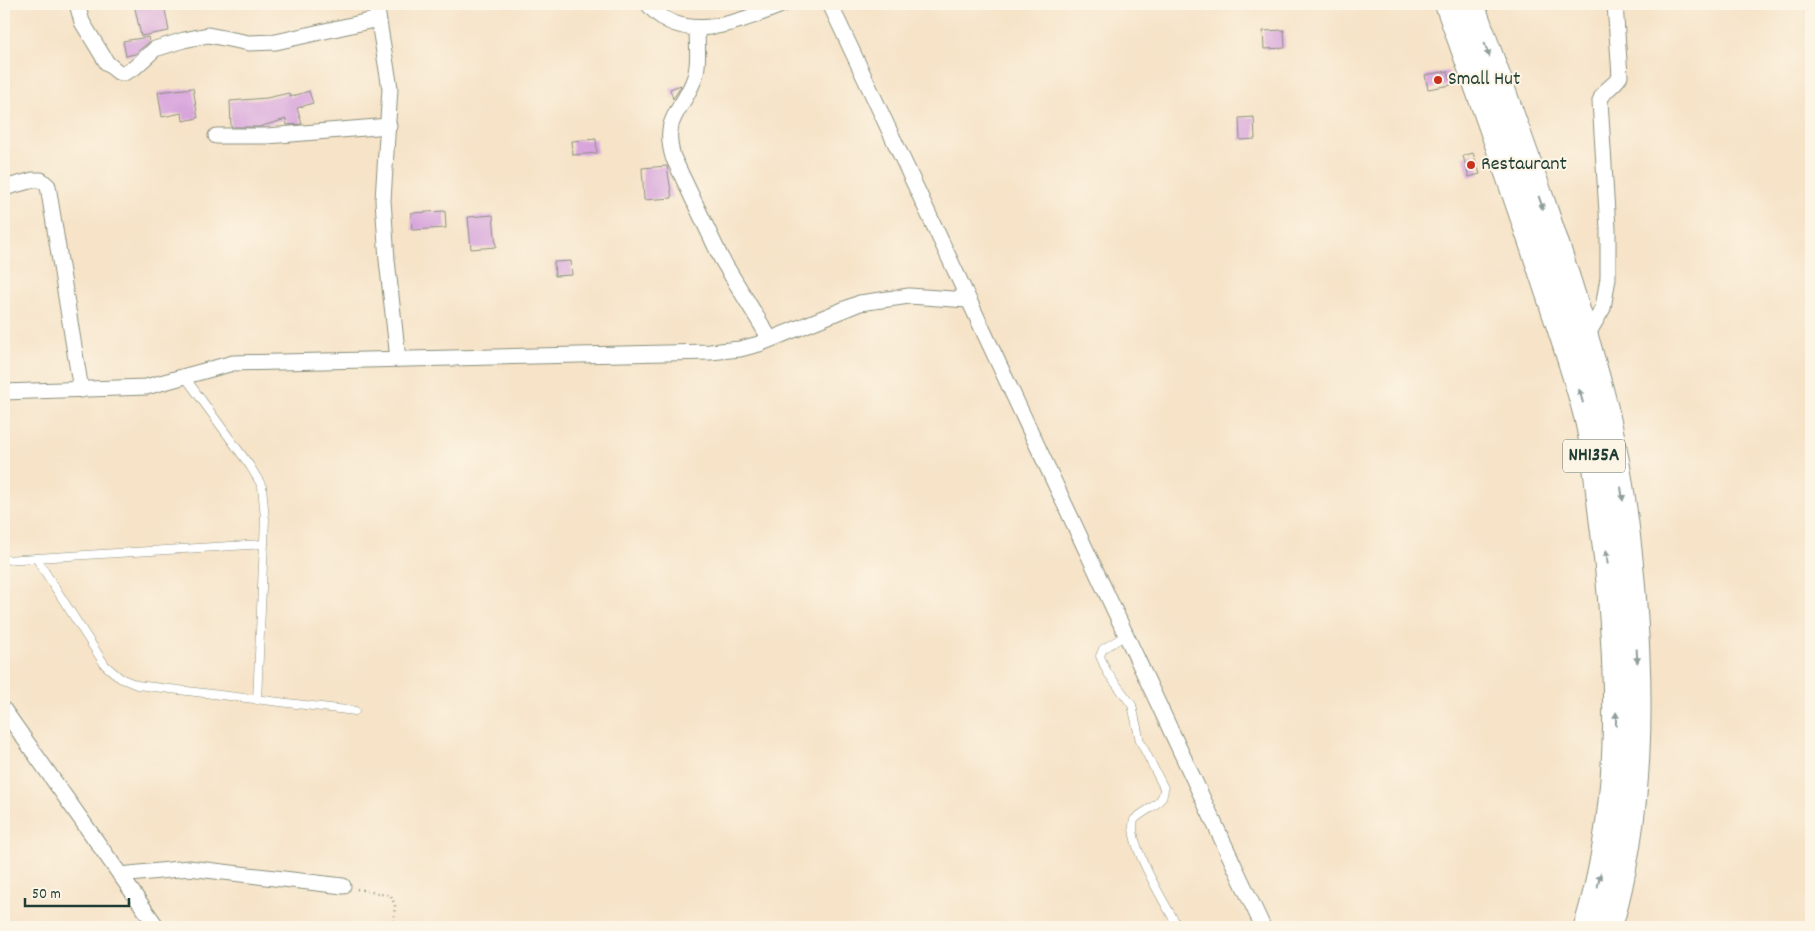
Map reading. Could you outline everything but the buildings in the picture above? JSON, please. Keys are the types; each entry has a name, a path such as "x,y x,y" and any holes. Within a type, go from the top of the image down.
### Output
{"highway":[{"name":"NH135A","path":"1448,4 1520,203 1573,367 1587,418 1596,466 1612,611 1616,709 1615,763 1610,826 1595,902 1587,927"},
{"name":"NH135A","path":"1471,4 1517,133 1597,375 1621,490 1628,535 1636,630 1639,707 1637,774 1626,851 1609,927"}],"street":[{"path":"76,4 82,22 107,63 118,72 124,73 134,68 155,49 184,40 208,35 249,43 276,42 378,19"},
{"path":"376,4 389,73 389,126 384,200 386,260 398,359"},
{"path":"648,4 663,18 680,25 697,28 739,21 784,4"},
{"path":"1585,338 1603,308 1608,278 1608,229 1600,101 1603,93 1620,76 1615,4"},
{"path":"833,5 968,300 1263,927"},
{"path":"697,28 697,66 694,81 675,114 669,130 668,142 672,157 712,241 770,339"},
{"path":"216,136 267,136 389,126"},
{"path":"4,188 33,180 42,180 48,186 81,390"},
{"path":"4,392 146,387 233,362 710,352 740,349 860,303 909,296 968,300"},
{"path":"4,710 157,927"},
{"path":"120,874 189,868 343,886"}],"lane":[{"path":"184,377 250,466 262,486 265,502 264,544 256,700"},
{"path":"4,560 264,544"},
{"path":"36,558 105,665 120,678 137,685 355,712"},
{"path":"1126,635 1103,649 1100,656 1107,672 1132,705 1140,741 1164,788 1162,798 1158,803 1134,820 1132,833 1137,849 1178,927"}],"path":[{"path":"343,886 391,896 395,905 393,927"}],"place":[{"name":"Small Hut","path":"1438,80"},
{"name":"Restaurant","path":"1471,165"}]}
